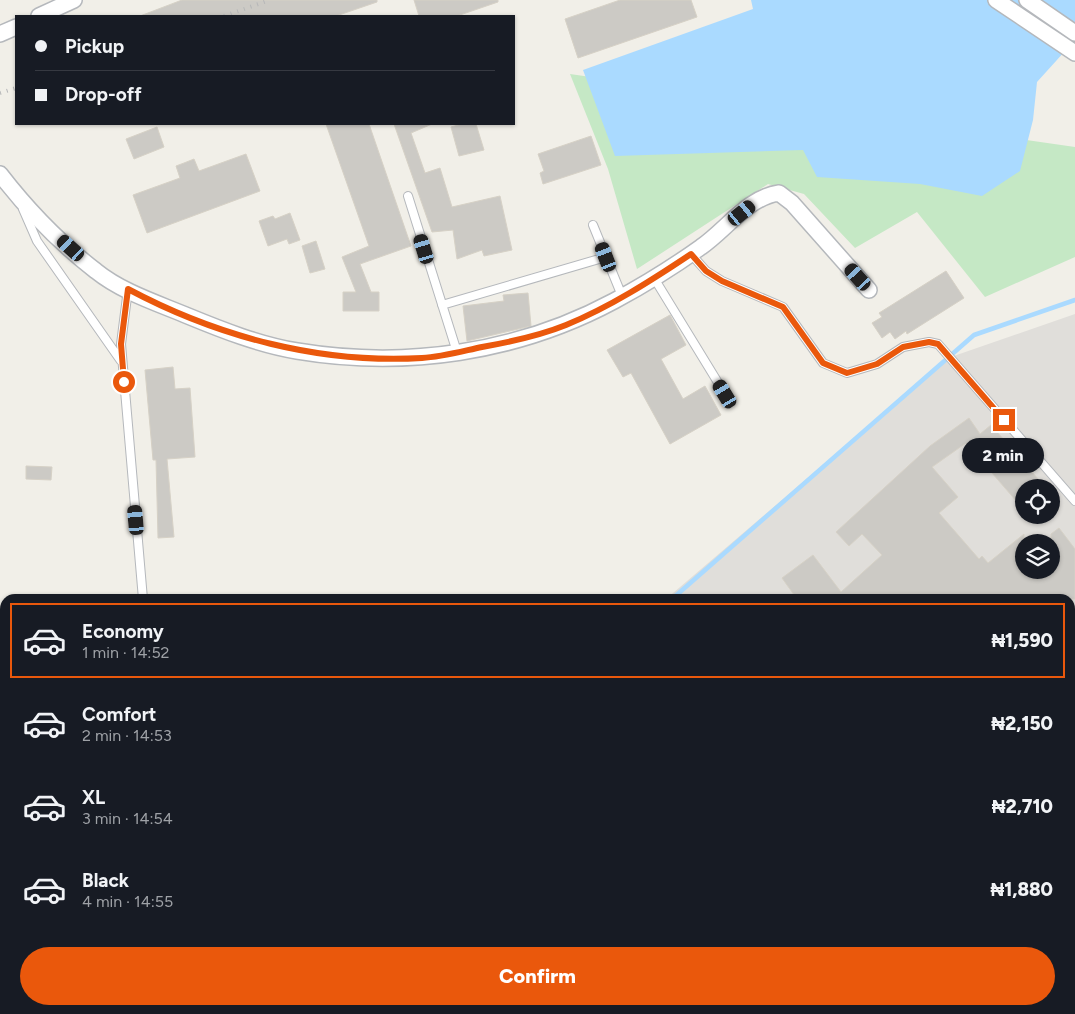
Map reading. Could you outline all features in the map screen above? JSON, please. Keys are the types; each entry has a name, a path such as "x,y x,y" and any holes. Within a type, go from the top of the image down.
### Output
{"street":[{"path":"41,15 74,0"},
{"path":"996,0 1075,53"},
{"path":"1027,0 1075,33"},
{"path":"0,34 15,27"},
{"path":"0,174 18,198 98,272 128,289 223,330 295,351 360,358 424,358 510,342 566,325 654,278 691,254 764,195 779,193 792,203 869,290"}],"lane":[{"path":"408,196 457,352"},
{"path":"18,198 38,241 122,362"},
{"path":"593,225 622,296"},
{"path":"691,254 706,271 722,281 783,307 823,363 847,373 877,364 903,347 929,342 938,344 1075,502"},
{"path":"442,305 606,257"},
{"path":"654,278 725,394"},
{"path":"128,289 121,344 143,594"}],"shaded area":[{"path":"1075,314 1075,594 672,594 948,358"}],"green space":[{"path":"570,74 1075,147 1075,257 985,297 917,212 855,248 804,194 768,184 637,269 608,169"}],"water":[{"path":"751,0 1075,0 1075,40 1037,82 1033,120 1020,171 982,196 920,184 817,177 803,150 615,156 583,70 753,9"}],"building":[{"path":"182,0 377,0 377,2 339,15 143,15"},
{"path":"414,0 498,0 498,2 460,15 419,15"},
{"path":"620,0 691,0 697,17 578,58 565,19"},
{"path":"326,125 369,125 411,246 360,264 371,292 379,292 379,311 343,311 343,292 356,292 342,257 369,246"},
{"path":"394,125 430,125 411,133 425,173 440,168 452,207 500,196 512,250 484,256 482,250 457,259 453,230 432,232"},
{"path":"476,125 484,150 459,156 451,127"},
{"path":"157,127 164,147 134,159 126,139"},
{"path":"591,136 601,165 543,184 540,173 544,171 538,154"},
{"path":"246,154 260,191 147,233 133,195 180,178 176,166 194,159 199,171"},
{"path":"290,213 300,240 289,244 287,239 268,246 259,221 273,216 275,219"},
{"path":"316,241 325,269 310,273 302,246"},
{"path":"946,271 964,298 907,334 906,331 895,339 890,332 882,338 872,323 882,317 879,313"},
{"path":"528,293 531,326 467,341 463,306 504,301 503,295"},
{"path":"670,315 686,345 661,359 683,399 705,386 721,415 670,444 631,373 623,377 607,350"},
{"path":"173,367 175,389 190,388 195,457 167,459 174,537 158,538 156,460 153,460 145,370"},
{"path":"969,418 980,434 991,425 1038,479 1015,479 1015,500 966,443 932,467 958,497 939,513 979,559 982,556 988,563 1015,541 1015,579 1060,579 1060,534 1051,534 1059,528 1075,549 1075,594 793,594 782,578 813,555 841,592 882,555 862,534 849,546 836,532 930,446"},
{"path":"26,466 52,467 51,480 26,479"}],"waterway":[{"path":"678,594 974,335 1075,300"}],"railway":[{"path":"227,15 270,0"},
{"path":"0,93 15,88"}],"route":[{"path":"124,382 121,344 128,289 145,298 223,330 295,351 351,358 424,358 510,342 566,325 614,301 691,254 706,271 722,281 783,307 823,363 847,373 877,364 903,347 929,342 938,344 1004,420"}]}
